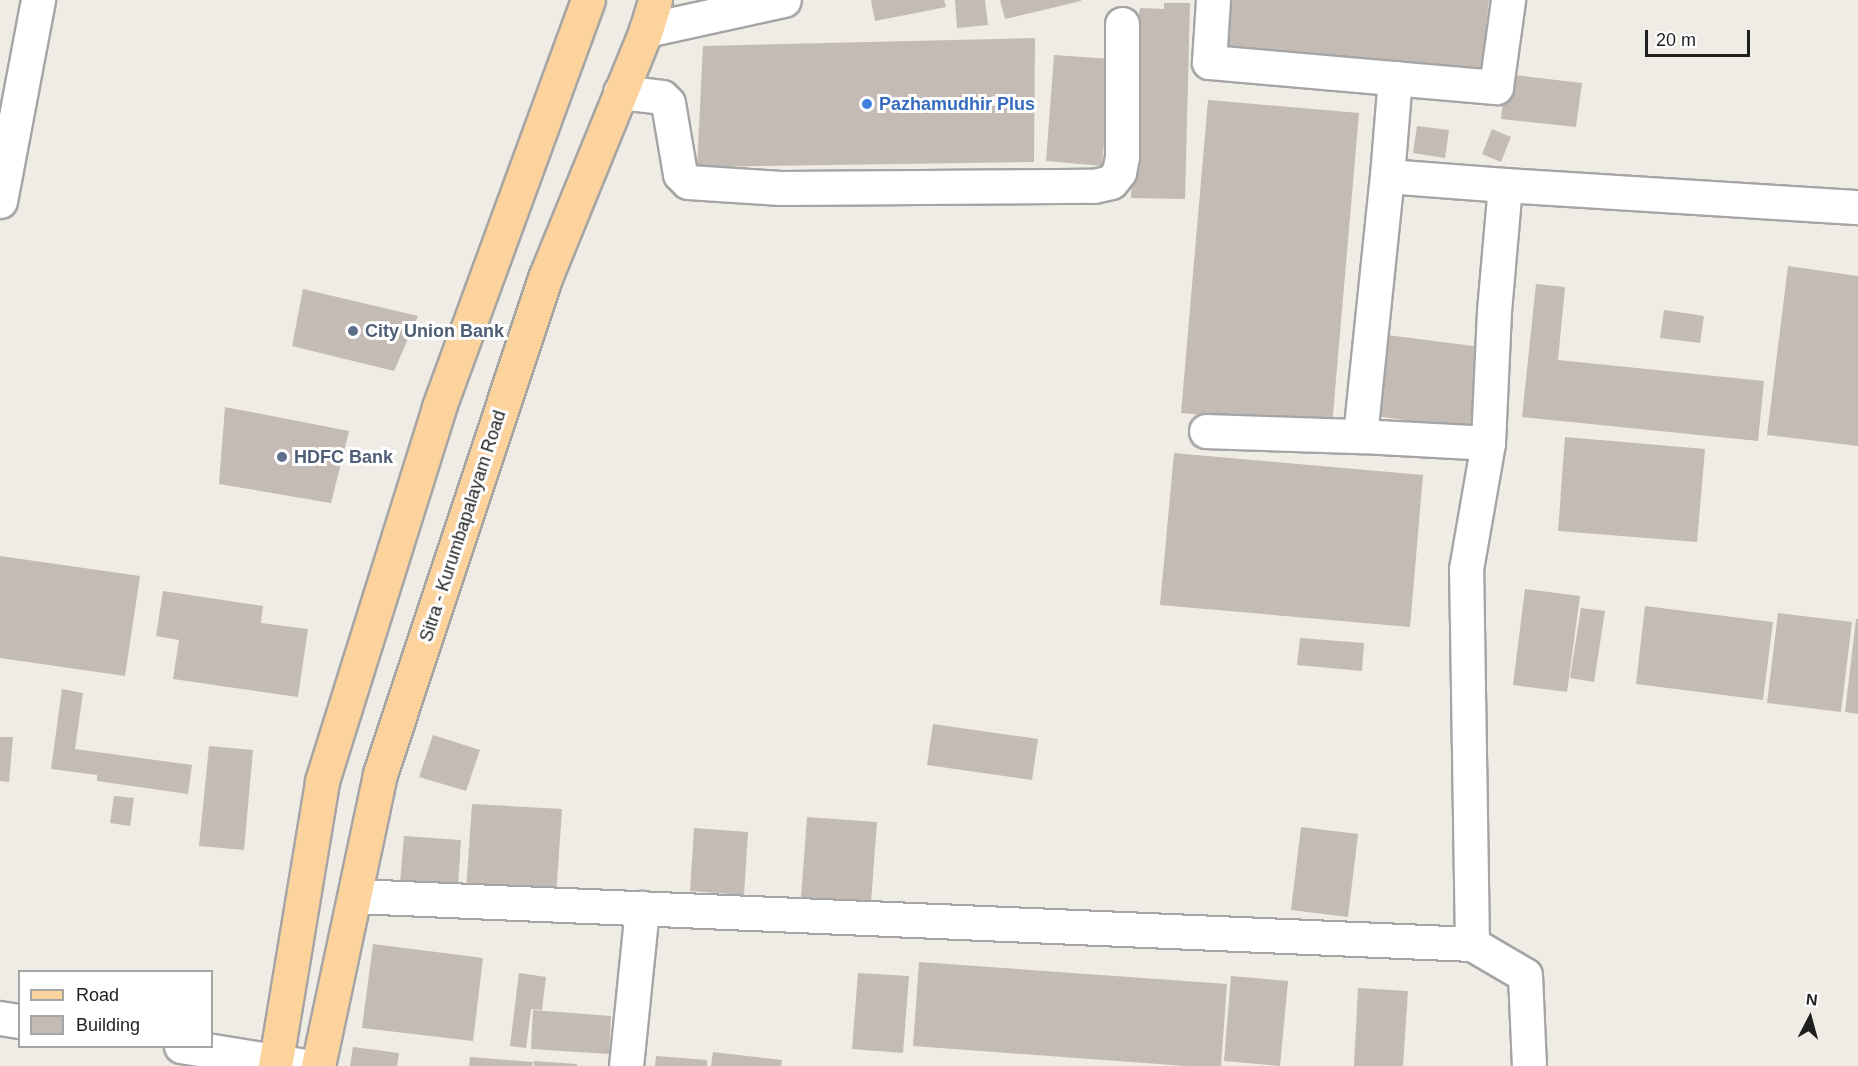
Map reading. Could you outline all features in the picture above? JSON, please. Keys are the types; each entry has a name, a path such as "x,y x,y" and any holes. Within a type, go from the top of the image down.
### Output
{"main road":[{"path":"286,1065 322,781 439,407 588,0"},
{"name":"Sitra - Kurumbapalayam Road","path":"318,1066 380,774 545,278 651,15"}],"street":[{"path":"0,201 3,167 38,0"},
{"path":"651,15 784,0"},
{"path":"1213,0 1209,62 1496,87 1508,0"},
{"path":"620,92 662,97 668,103 680,174 688,182 782,188 1094,186 1111,182 1119,172 1122,156 1122,24"},
{"path":"1360,436 1395,78"},
{"path":"1387,176 1858,207"},
{"path":"1472,944 1466,569 1488,443 1494,311 1504,185"},
{"path":"1206,431 1488,443"},
{"path":"355,896 1472,944 1525,975 1529,1066"},
{"path":"626,1066 642,908"},
{"path":"0,1018 18,1021"},
{"path":"187,1048 286,1065"}],"building":[{"path":"871,0 944,0 946,7 875,21"},
{"path":"955,0 985,0 988,25 957,28"},
{"path":"1000,0 1081,0 1081,1 1005,19"},
{"path":"1232,0 1489,0 1481,74 1227,51"},
{"path":"1164,3 1190,3 1185,199 1131,198 1136,14 1139,14 1140,8 1164,9"},
{"name":"Pazhamudhir Plus","path":"1035,38 1034,162 697,167 703,46"},
{"path":"1054,55 1111,59 1102,166 1046,161"},
{"path":"1506,74 1582,83 1576,127 1501,119"},
{"path":"1208,100 1359,113 1332,426 1181,413"},
{"path":"1417,126 1449,130 1445,158 1413,153"},
{"path":"1492,129 1511,137 1501,162 1482,154"},
{"path":"1788,266 1858,276 1858,446 1767,435"},
{"path":"1536,284 1565,287 1558,360 1764,381 1758,441 1522,417"},
{"name":"City Union Bank","path":"303,289 418,316 394,371 292,346"},
{"path":"1664,310 1704,316 1700,343 1660,338"},
{"path":"1387,335 1481,347 1470,429 1375,416"},
{"name":"HDFC Bank","path":"225,407 349,431 331,503 219,484"},
{"path":"1565,437 1705,449 1697,542 1558,531"},
{"path":"1174,453 1423,475 1410,627 1160,605"},
{"path":"0,556 140,576 125,676 0,658"},
{"path":"1525,589 1580,596 1567,692 1513,685"},
{"path":"163,591 263,606 261,623 308,629 298,697 173,679 179,640 156,636"},
{"path":"1645,606 1773,622 1763,700 1636,684"},
{"path":"1581,608 1605,611 1594,682 1570,678"},
{"path":"1778,613 1852,622 1841,712 1767,703"},
{"path":"1856,619 1858,619 1858,714 1845,712"},
{"path":"1300,638 1364,643 1362,671 1297,665"},
{"path":"62,689 83,693 75,749 192,765 188,794 97,781 97,775 51,769"},
{"path":"933,724 1038,739 1032,780 927,765"},
{"path":"433,735 480,750 466,791 419,777"},
{"path":"0,737 13,737 9,782 0,781"},
{"path":"209,746 253,750 244,850 199,846"},
{"path":"114,796 134,798 130,826 110,823"},
{"path":"472,804 562,809 556,897 466,891"},
{"path":"807,817 877,822 871,902 801,897"},
{"path":"1301,827 1358,834 1348,917 1291,910"},
{"path":"694,828 748,832 744,895 690,891"},
{"path":"404,836 461,840 458,887 400,882"},
{"path":"373,944 483,958 473,1041 362,1028"},
{"path":"919,962 1227,984 1221,1066 1185,1066 913,1046"},
{"path":"519,973 546,977 542,1010 531,1009 526,1048 510,1046"},
{"path":"858,973 909,976 903,1053 852,1049"},
{"path":"1231,976 1288,981 1280,1066 1224,1061"},
{"path":"1358,988 1408,991 1403,1066 1354,1066"},
{"path":"533,1010 611,1016 609,1054 531,1049"},
{"path":"353,1047 399,1053 397,1066 350,1066"},
{"path":"713,1052 782,1060 781,1066 711,1066"},
{"path":"656,1056 707,1060 707,1066 655,1066"},
{"path":"470,1057 533,1062 532,1066 469,1066"},
{"path":"534,1061 577,1064 577,1066 534,1066"}],"place":[{"name":"Pazhamudhir Plus","path":"867,104"},
{"name":"City Union Bank","path":"353,331"},
{"name":"HDFC Bank","path":"282,457"}]}
